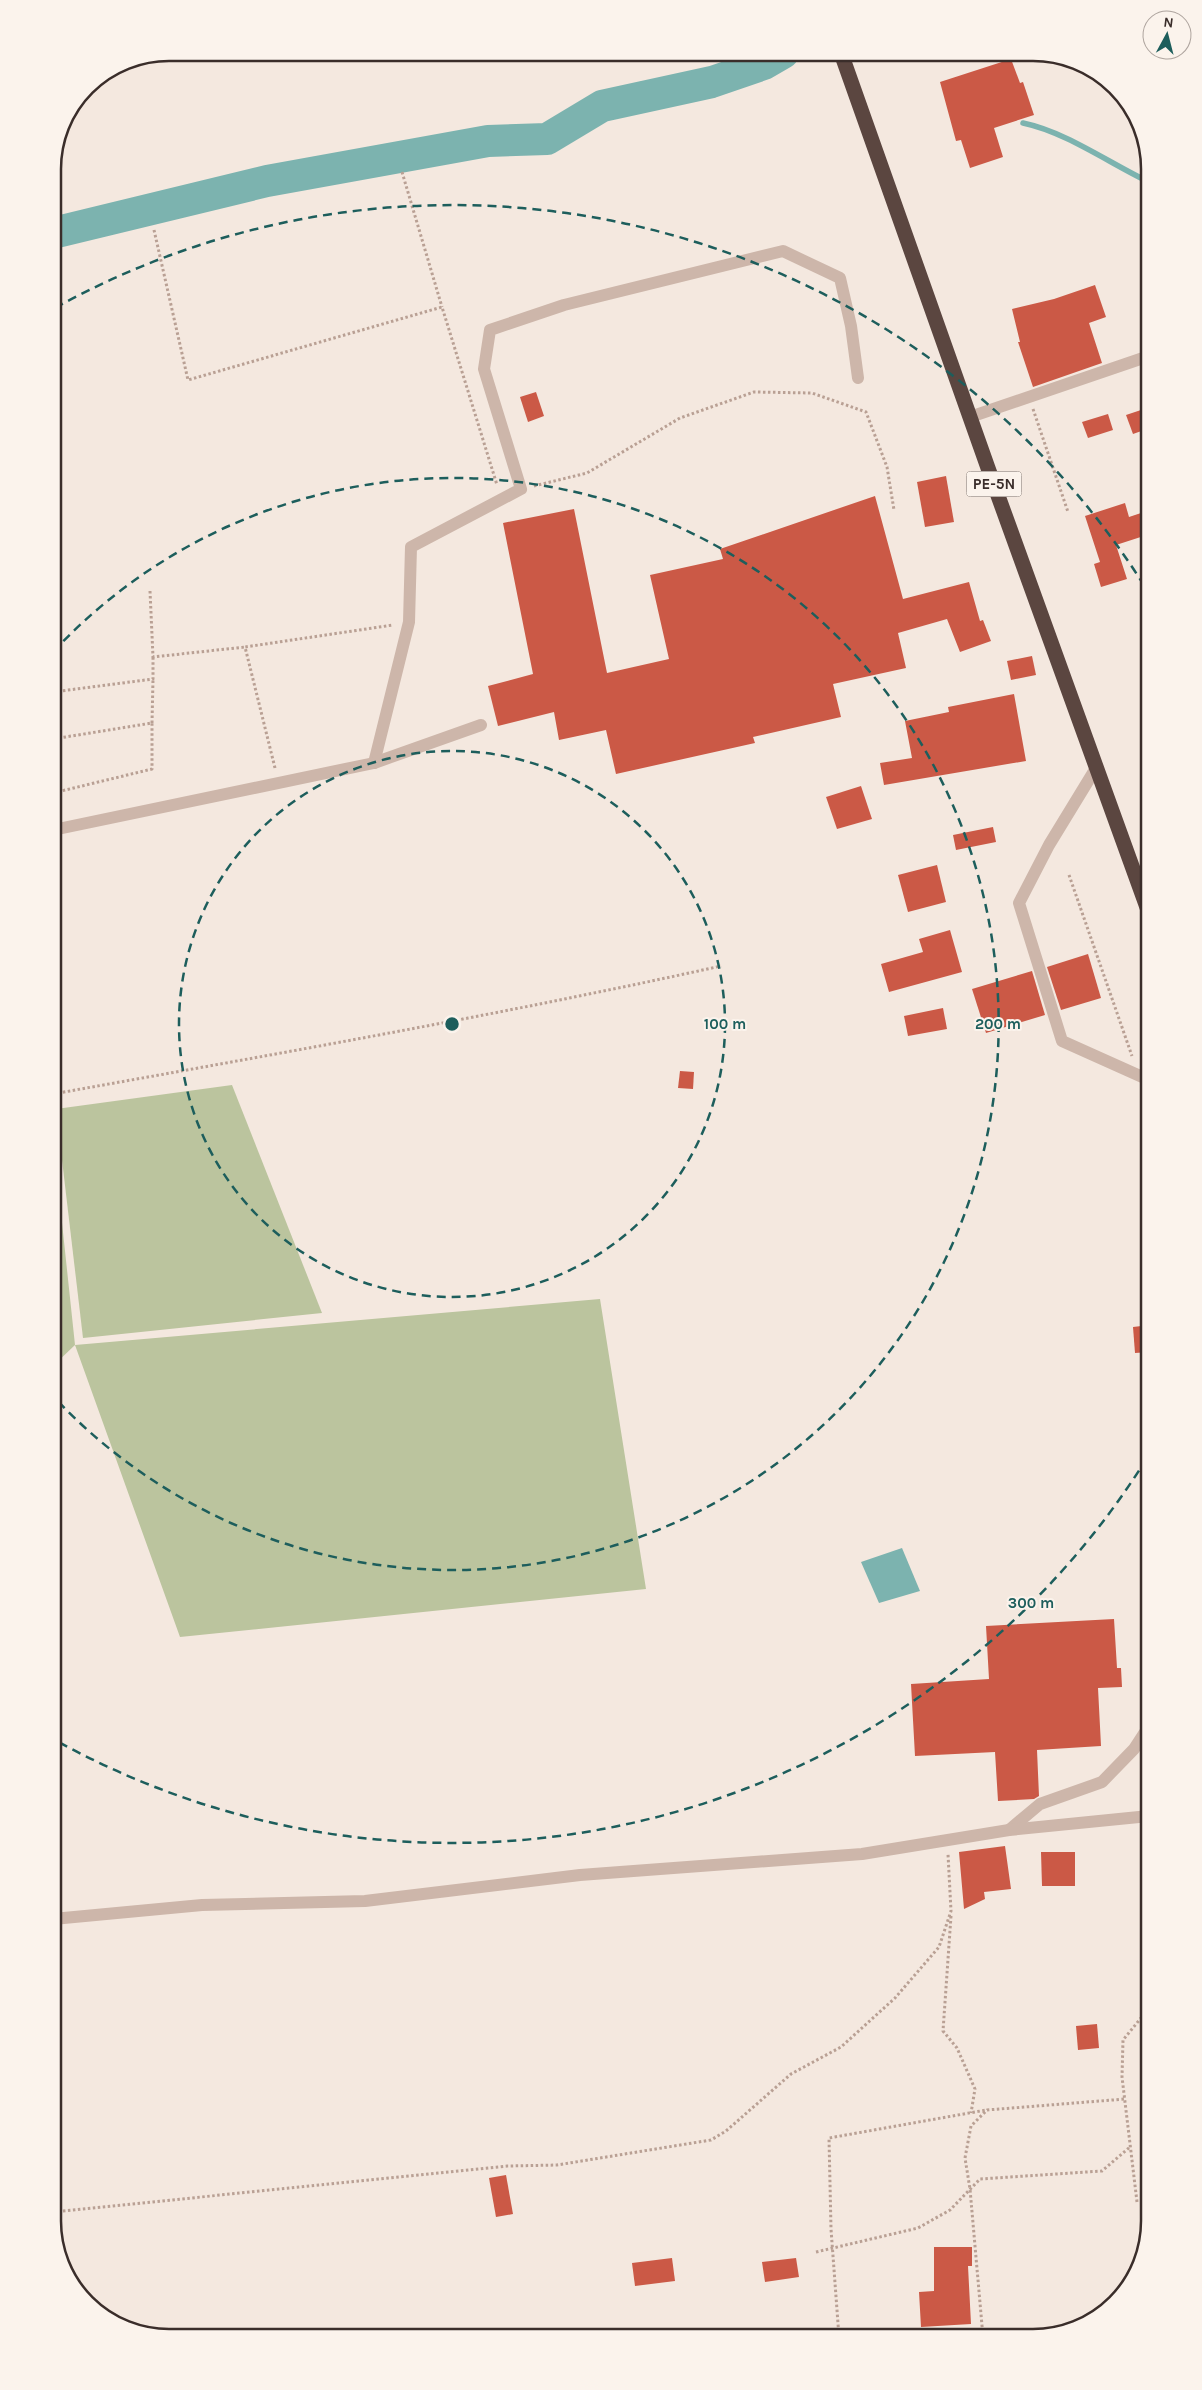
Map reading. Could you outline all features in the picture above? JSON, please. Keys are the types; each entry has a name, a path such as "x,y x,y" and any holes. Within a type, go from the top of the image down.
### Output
{"highway":[{"name":"PE-5N","path":"845,61 1096,768 1141,873"}],"street":[{"path":"374,764 409,622 411,547 521,489 484,369 490,330 555,308 783,251 840,278 851,326 858,378"},
{"path":"970,417 1141,362"},
{"path":"61,828 374,764 481,725"},
{"path":"1096,768 1049,846 1019,903 1062,1040 1141,1077"},
{"path":"1010,1830 1040,1804 1102,1782 1134,1749 1141,1739"},
{"path":"61,1918 202,1904 364,1901 580,1875 862,1854 1010,1830 1141,1817"}],"path":[{"path":"402,172 502,500"},
{"path":"154,230 188,380 442,307"},
{"path":"521,489 587,473 680,418 754,392 812,393 866,412 886,467 894,510"},
{"path":"1028,397 1068,512"},
{"path":"61,791 152,769 153,657 150,590"},
{"path":"153,657 245,647 409,622"},
{"path":"245,647 279,783"},
{"path":"61,691 153,679"},
{"path":"61,738 152,723"},
{"path":"1069,875 1141,1070"},
{"path":"61,1093 407,1030 588,995 721,966"},
{"path":"947,1841 951,1911 943,2031 957,2048 975,2090 971,2113"},
{"path":"61,2211 507,2166 557,2165 711,2140 726,2131 791,2074 842,2047 895,1998 939,1947 951,1911"},
{"path":"1137,2202 1122,2077 1123,2040 1141,2018"},
{"path":"838,2329 831,2229 829,2138 987,2110 1125,2099"},
{"path":"982,2329 970,2189 965,2158 971,2126 987,2110"},
{"path":"816,2252 918,2228 950,2210 980,2179 1102,2171 1130,2148"}],"green space":[{"path":"232,1085 322,1313 83,1338 61,1151 61,1108"},
{"path":"61,1213 75,1345 61,1358"},
{"path":"600,1299 646,1589 180,1637 75,1345"}],"water":[{"path":"902,1548 920,1591 879,1603 861,1562"}],"building":[{"path":"1005,61 1012,61 1020,83 1023,82 1034,115 994,128 1003,157 970,168 961,140 956,141 940,82"},
{"path":"1095,285 1106,317 1089,323 1102,363 1033,387 1018,342 1020,342 1012,309 1054,299"},
{"path":"536,392 544,416 528,422 520,397"},
{"path":"1141,410 1141,431 1133,434 1126,415"},
{"path":"1108,414 1113,430 1088,438 1082,422"},
{"path":"946,476 954,522 925,527 917,482"},
{"path":"875,496 903,599 969,582 980,621 983,620 991,641 960,652 947,619 898,633 906,668 833,684 841,717 753,737 755,743 616,774 606,730 559,740 554,712 498,726 488,686 533,674 503,523 574,509 607,673 669,659 650,575 723,559 720,549"},
{"path":"1125,503 1129,517 1141,513 1141,537 1116,545 1127,579 1101,587 1094,564 1100,562 1085,516"},
{"path":"1032,656 1036,675 1011,680 1007,661"},
{"path":"1014,694 1026,761 884,785 880,763 912,758 905,721 949,712 948,707"},
{"path":"861,786 872,819 837,829 826,797"},
{"path":"993,827 996,842 956,850 953,835"},
{"path":"937,865 946,902 908,912 898,875"},
{"path":"950,930 962,972 889,992 881,964 923,952 919,939"},
{"path":"1088,954 1101,998 1061,1010 1047,967"},
{"path":"1032,971 1045,1015 986,1033 972,989"},
{"path":"943,1008 947,1029 908,1036 904,1016"},
{"path":"680,1071 694,1072 693,1089 678,1088"},
{"path":"1141,1326 1141,1353 1135,1353 1133,1327"},
{"path":"1114,1619 1117,1668 1121,1668 1122,1687 1098,1688 1101,1746 1037,1750 1039,1796 1034,1799 998,1801 995,1752 915,1756 911,1684 989,1679 986,1626"},
{"path":"1005,1846 1011,1889 984,1892 985,1899 964,1909 959,1852"},
{"path":"1041,1852 1075,1852 1075,1886 1042,1886"},
{"path":"1097,2024 1099,2048 1078,2050 1076,2026"},
{"path":"506,2175 513,2214 496,2217 489,2178"},
{"path":"934,2247 972,2247 972,2266 968,2266 971,2324 921,2327 919,2292 934,2291"},
{"path":"672,2258 675,2281 635,2286 632,2263"},
{"path":"796,2258 799,2277 765,2282 762,2262"}],"waterway":[{"path":"61,231 267,181 488,141 547,139 602,106 712,82 769,61"},
{"path":"1023,123 1055,133 1141,178"}]}
